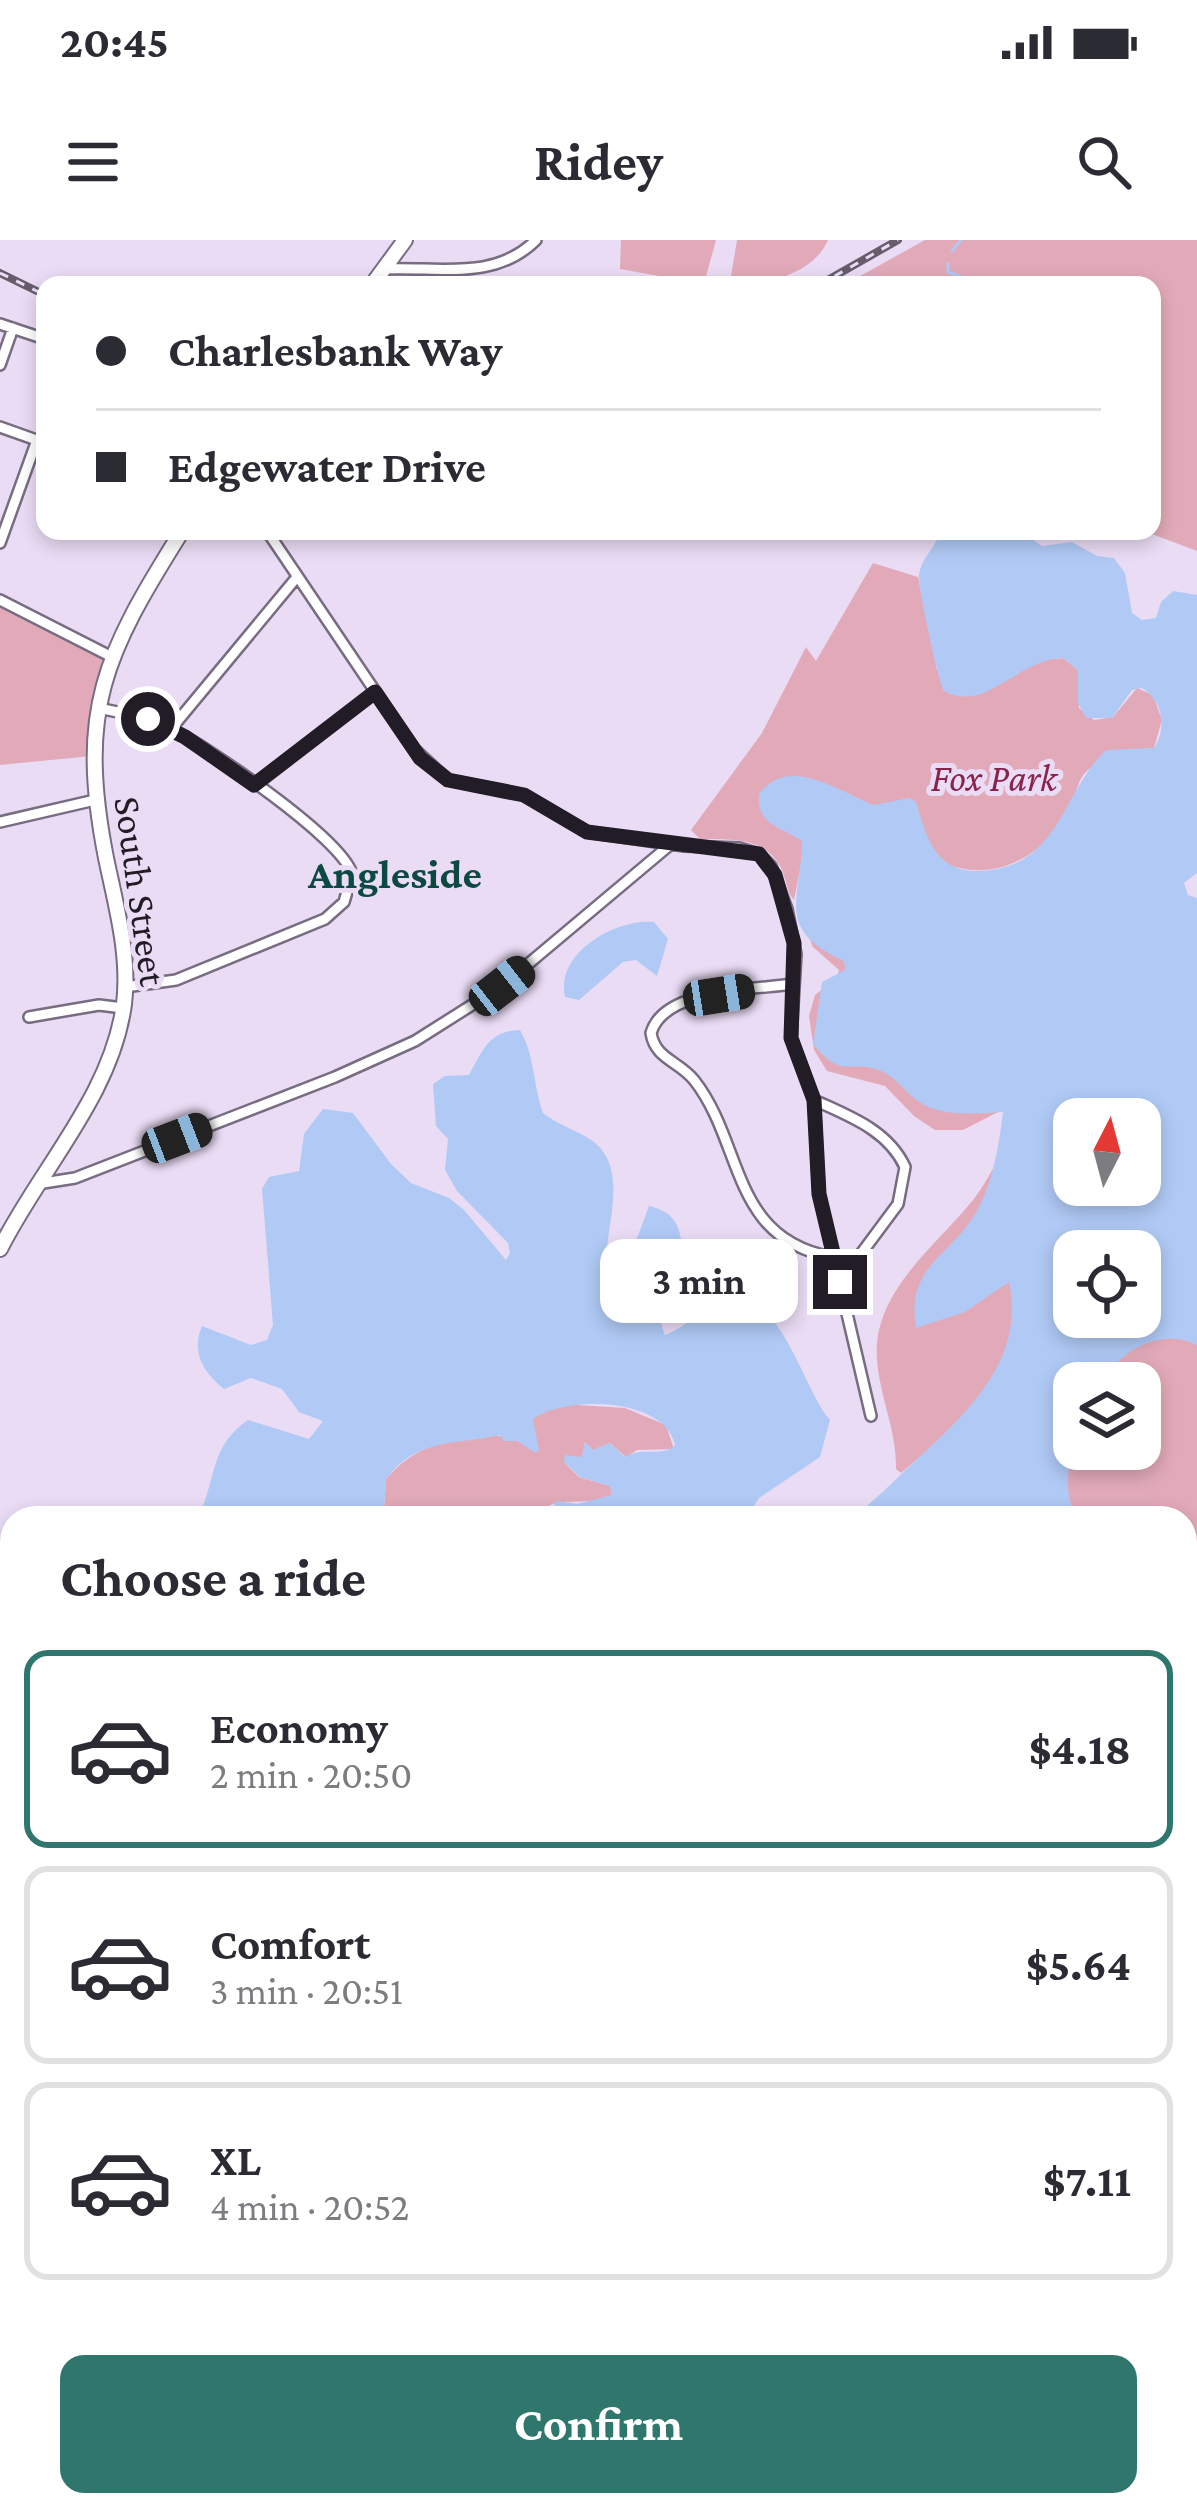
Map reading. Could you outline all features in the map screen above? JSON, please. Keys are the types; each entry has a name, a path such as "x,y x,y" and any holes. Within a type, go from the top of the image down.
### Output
{"main road":[{"path":"378,276 405,240"},
{"name":"South Street","path":"0,1249 105,1069 123,1008 123,944 95,800 92,756 110,656 177,540"}],"street":[{"path":"383,269 487,268 511,260 536,240"},
{"path":"0,324 36,337"},
{"path":"0,365 13,328"},
{"path":"0,427 36,439"},
{"path":"0,543 36,453"},
{"path":"273,540 420,758 448,780 524,795 587,832 739,848 766,860 787,909 796,954 794,1051 814,1100 816,1176 871,1416"},
{"path":"171,729 297,577"},
{"path":"0,600 110,656"},
{"path":"254,785 375,692"},
{"path":"98,708 171,729 254,785 346,858 352,878 344,902 313,925 176,980 125,987"},
{"path":"0,822 95,800"},
{"path":"38,1184 74,1178 349,1072 415,1041 502,986 671,844"},
{"path":"794,984 677,1002 658,1016 651,1033 659,1052 685,1071 704,1096 758,1213 789,1241 832,1257"},
{"path":"29,1017 99,1005 123,1008"},
{"path":"814,1100 868,1126 892,1145 905,1167 898,1204 840,1282"}],"green space":[{"path":"621,240 716,240 706,276 659,276 620,269"},
{"path":"737,240 828,240 811,262 786,276 731,276"},
{"path":"925,240 1197,240 1197,551 1161,537 1161,276 860,276"},
{"name":"Fox Park","path":"873,563 918,577 937,670 1010,676 1044,660 1063,658 1078,670 1079,708 1094,720 1113,717 1137,688 1153,695 1162,720 1154,748 1111,755 1086,772 1062,822 1024,858 991,869 956,867 998,1112 963,1130 935,1130 885,1086 827,1071 814,1050 809,1016 815,995 837,978 839,970 813,947 808,935 802,860 794,900 780,866 764,849 734,840 700,839 691,830 762,733 806,647 816,661"},
{"path":"0,600 110,656 92,756 0,765"},
{"path":"1007,1143 1021,1319 983,1403 901,1473 896,1469 877,1360 884,1315 906,1276 979,1192"},
{"path":"1197,1331 1197,1506 1060,1506 1068,1470 1161,1470 1161,1362 1112,1362 1123,1340"},
{"path":"562,1404 625,1408 666,1425 674,1449 637,1450 626,1457 610,1443 593,1450 585,1442 582,1457 564,1462 579,1477 610,1486 612,1495 596,1500 550,1506 384,1506 386,1479 416,1453 474,1435 512,1439 528,1447 534,1443 533,1418"}],"water":[{"path":"936,540 1034,540 1042,546 1072,542 1097,556 1114,558 1125,573 1132,613 1142,620 1156,618 1161,602 1173,591 1197,595 1197,873 1184,883 1188,895 1197,898 1197,1345 1156,1340 1118,1362 1053,1362 1053,1470 1070,1470 1072,1506 866,1506 971,1405 1000,1361 1009,1336 1009,1282 965,1312 916,1328 915,1307 924,1276 983,1200 1003,1112 938,1110 914,1098 886,1073 832,1062 813,1044 822,982 845,970 844,961 822,949 800,925 796,897 802,841 766,819 759,794 771,782 800,776 874,805 909,798 916,802 934,849 951,865 978,871 1005,867 1042,843 1106,750 1154,748 1161,724 1155,700 1142,688 1132,690 1112,718 1086,718 1078,703 1078,670 1063,658 1031,667 974,696 944,691 919,575"},
{"path":"654,922 668,939 657,976 636,960 623,962 579,1000 565,997 569,966 592,942 623,926"},
{"path":"520,1030 529,1050 543,1113 594,1142 611,1167 613,1199 606,1263 620,1265 633,1249 649,1206 669,1215 679,1229 685,1270 663,1307 665,1335 722,1301 749,1302 765,1312 790,1346 830,1420 820,1457 754,1506 553,1506 557,1501 577,1504 612,1495 610,1486 580,1477 564,1462 565,1455 582,1457 585,1442 593,1450 610,1443 625,1457 675,1445 653,1417 634,1409 590,1404 548,1411 533,1419 539,1450 535,1453 500,1435 425,1449 398,1465 386,1479 384,1506 203,1506 220,1452 248,1420 309,1439 323,1421 299,1412 282,1389 251,1378 224,1389 205,1369 199,1353 202,1326 251,1345 267,1340 273,1325 262,1189 269,1177 299,1171 304,1134 323,1109 353,1113 391,1164 411,1183 449,1198 464,1210 506,1260 508,1243 457,1191 445,1170 448,1139 436,1126 433,1084 445,1076 469,1075 483,1050 509,1031"}],"waterway":[{"path":"952,251 961,240"},
{"path":"948,264 948,272 960,276"}],"railway":[{"path":"835,276 898,240"},
{"path":"0,273 36,291"}],"district":[{"name":"Angleside","path":"395,873"}],"route":[{"path":"148,719 185,737 254,785 375,692 420,758 448,780 524,795 587,832 759,854 775,875 794,943 791,1038 814,1100 819,1194 840,1282"}]}
